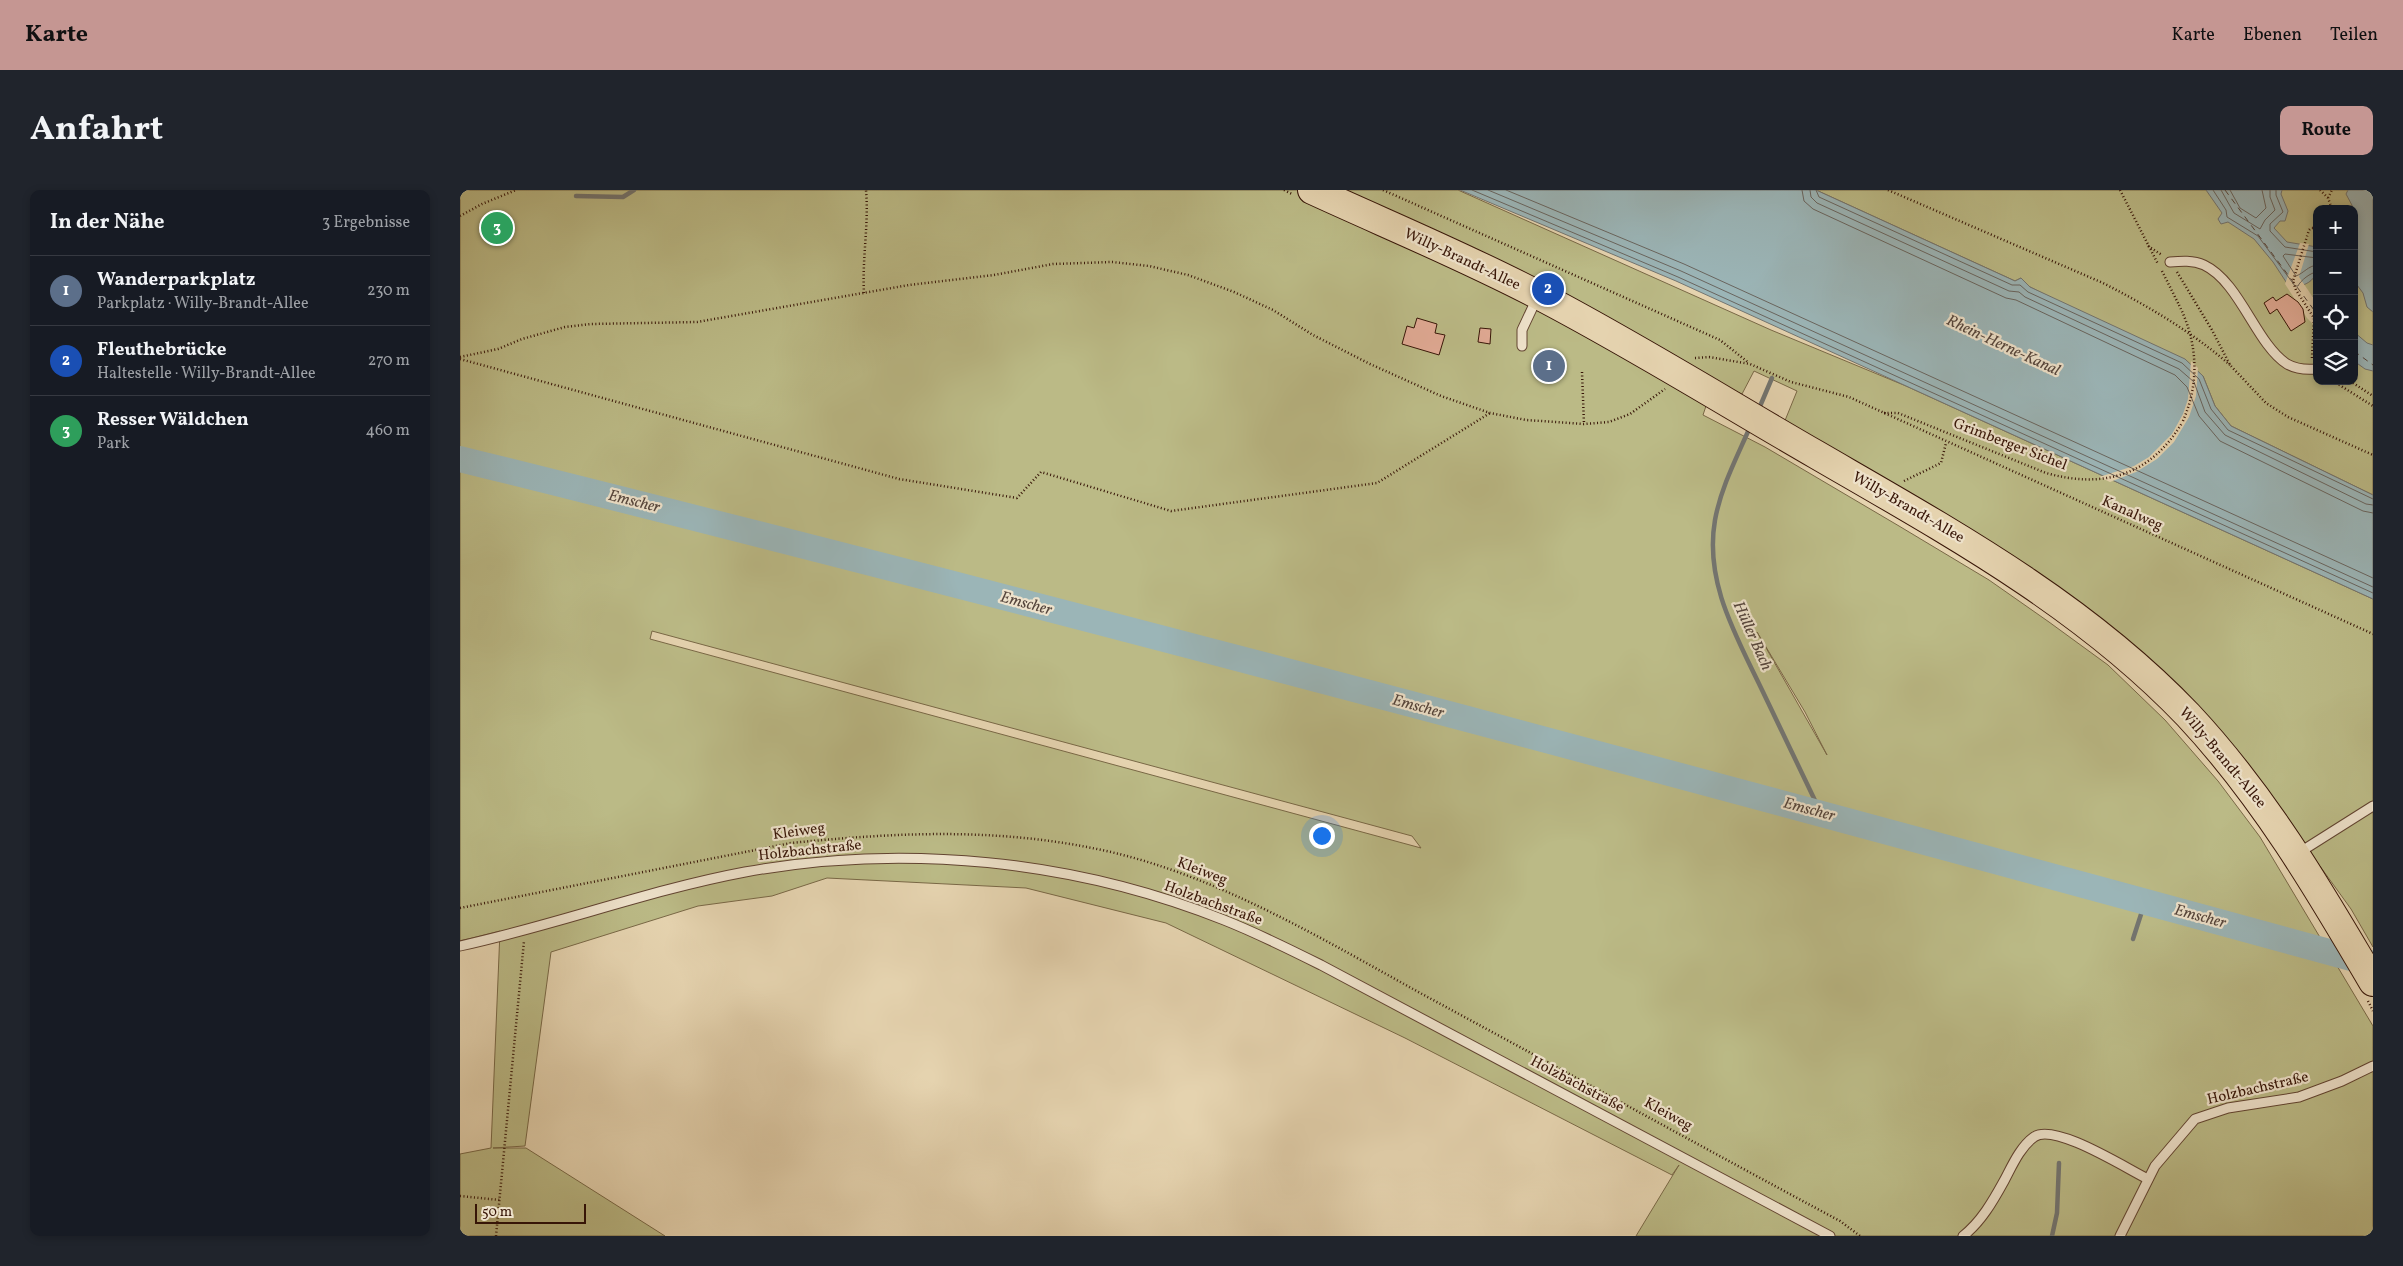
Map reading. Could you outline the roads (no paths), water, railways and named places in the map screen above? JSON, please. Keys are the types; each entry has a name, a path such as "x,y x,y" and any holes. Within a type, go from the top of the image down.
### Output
{"main road":[{"name":"Willy-Brandt-Allee","path":"1312,190 1538,295 1975,547 2040,591 2120,650 2201,731 2247,783 2296,854 2329,907 2372,995"}],"lane":[{"path":"2170,262 2195,262 2208,268 2236,296 2275,354 2296,368 2313,370"},
{"path":"1522,346 1522,330 1538,295"},
{"path":"2296,854 2373,806"},
{"name":"Holzbachstraße","path":"460,946 744,872 828,861 863,858 955,860 1016,866 1077,877 1188,907 1260,935 1321,965 1830,1236"},
{"name":"Holzbachstraße","path":"2120,1236 2155,1166 2195,1119 2228,1108 2299,1097 2342,1081 2373,1066"},
{"path":"1963,1236 1992,1202 2019,1154 2035,1136 2046,1133 2079,1143 2148,1179"}],"water":[{"name":"Rhein-Herne-Kanal","path":"1460,190 1816,190 2015,281 2021,278 2030,287 2185,359 2203,376 2215,406 2231,426 2373,495 2373,599 1676,281"},
{"path":"2206,190 2282,190 2281,194 2288,211 2285,221 2280,221 2274,228 2287,242 2313,246 2313,279 2303,285 2313,298 2313,310 2309,317 2273,262 2254,239 2228,222 2221,224 2218,219 2222,213"},
{"path":"2348,190 2373,190 2373,312 2367,307 2363,293 2358,286 2358,205 2352,205 2346,194"},
{"path":"2358,335 2367,343 2373,345 2373,371 2365,369 2358,364"}],"waterway":[{"path":"576,196 623,197 634,190"},
{"name":"Hüller Bach","path":"1758,411 1772,378"},
{"name":"Hüller Bach","path":"1750,427 1730,472 1715,520 1714,566 1718,588 1733,630 1821,813"},
{"name":"Emscher","path":"460,459 700,519 1418,706 2373,964"},
{"path":"2133,939 2145,902"},
{"path":"2052,1236 2057,1213 2059,1163"}],"place":[{"name":"Resser Wäldchen","path":"497,228"},
{"name":"Fleuthebrücke","path":"1548,289"},
{"name":"Wanderparkplatz","path":"1549,366"}]}
